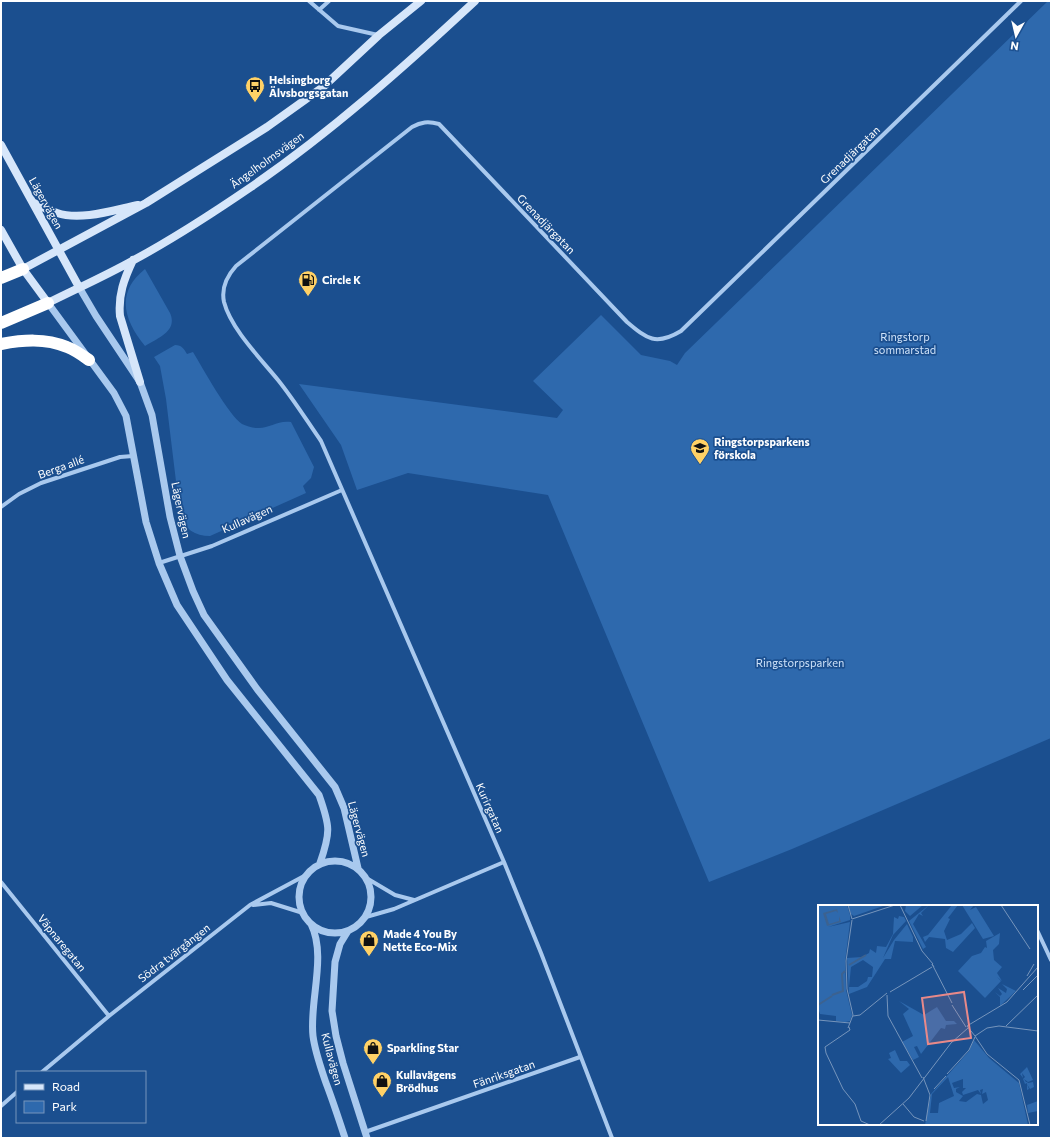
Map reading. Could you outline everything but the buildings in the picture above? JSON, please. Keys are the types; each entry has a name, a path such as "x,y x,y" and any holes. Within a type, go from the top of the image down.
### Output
{"highway":[{"path":"1,278 23,269"},
{"path":"1,322 48,303"},
{"path":"1,344 27,340 53,342 68,347 89,360"}],"main road":[{"path":"23,269 146,203 268,127 323,87 379,36 422,1"},
{"name":"Ängelholmsvägen","path":"48,303 133,260 251,187 307,146 378,89 475,1"},
{"name":"Lägervägen","path":"1,145 79,287"},
{"path":"34,203 57,213 70,216 86,216 146,203"},
{"path":"1,230 23,269 48,303"},
{"path":"133,260 121,289 119,306 120,316 140,382"}],"street":[{"path":"309,1 338,26 379,36"},
{"path":"319,10 329,1"},
{"name":"Grenadjärgatan","path":"342,490 321,441 280,382 237,329 228,313 224,301 224,289 228,274 236,266 412,127 418,123 425,122 439,124 627,322 642,335 648,338 666,338 681,331 1021,1"},
{"name":"Lägervägen","path":"79,287 96,316 140,382 152,415 170,517 180,556 204,615 257,689 335,787 344,808 358,868"},
{"path":"48,303 114,393 126,416 146,522 159,563 177,604 227,680 319,796 327,816 329,831 320,863"},
{"name":"Berga allé","path":"1,507 19,494 41,483 120,457 133,456"},
{"name":"Kullavägen","path":"159,563 212,546 342,490"},
{"name":"Kurirgatan","path":"342,490 504,862 612,1138"},
{"path":"368,879 372,898 370,908 366,917 355,928 338,933 328,933 319,930 311,924 302,913 299,900 300,887 306,875 312,868 320,863 330,860 340,860 349,863 358,868 368,879 395,895 415,900"},
{"path":"366,917 394,909 504,862"},
{"name":"Södra tvärgången","path":"108,1016 250,905 306,875"},
{"name":"Väpnaregatan","path":"1,882 108,1016"},
{"path":"250,905 271,903 302,913"},
{"name":"Kullavägen","path":"311,924 314,930 317,960 313,1036 318,1057 345,1138"},
{"name":"Kullavägen","path":"348,931 340,944 335,962 332,1011 336,1036 343,1063 366,1135"},
{"path":"1038,932 1051,960"},
{"path":"43,1071 108,1016"},
{"name":"Fänriksgatan","path":"366,1135 580,1056"},
{"path":"1,1106 16,1093"}],"green space":[{"path":"1048,1 1051,1 1051,738 792,849 709,882 548,495 408,473 357,490 341,445 299,384 557,418 563,410 533,381 601,315 641,355 670,361 677,365 685,353"},
{"path":"145,269 172,319 169,329 161,337 145,346 128,317 126,297 129,288"},
{"path":"175,345 184,349 187,354 193,352 223,402 242,424 255,428 261,428 281,422 291,422 314,467 311,478 303,486 306,493 210,536 200,535 187,528 180,514 166,399 160,366 154,357"}],"place":[{"name":"Helsingborg Älvsborgsgatan","path":"255,103"},
{"name":"Circle K","path":"308,297"},
{"name":"Ringstorpsparkens förskola","path":"700,465"},
{"name":"Made 4 You By Nette Eco-Mix","path":"369,957"},
{"name":"Sparkling Star","path":"373,1065"},
{"name":"Kullavägens Brödhus","path":"382,1098"}],"park label":[{"name":"Ringstorp sommarstad","path":"905,343"},
{"name":"Ringstorpsparken","path":"800,663"}]}
